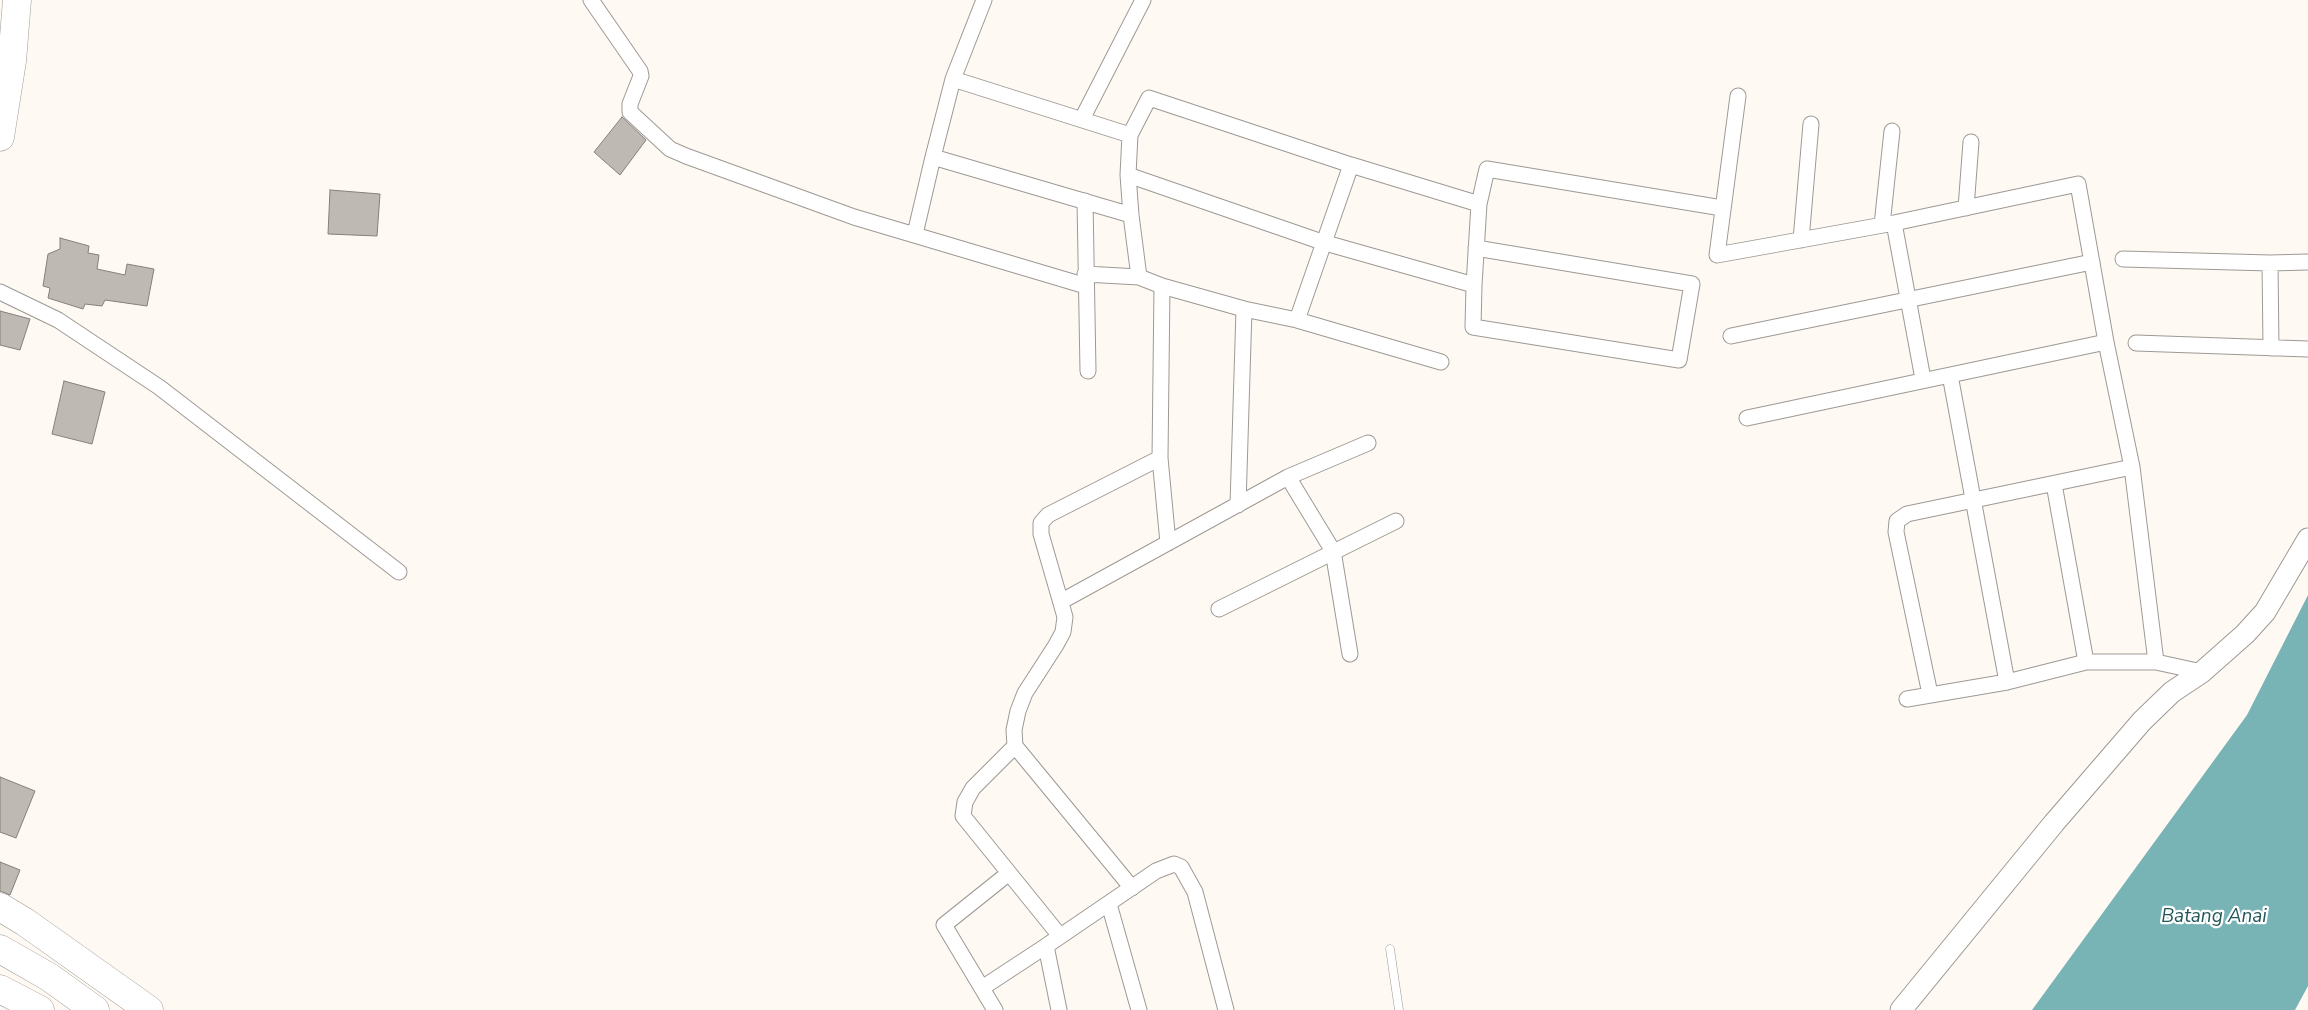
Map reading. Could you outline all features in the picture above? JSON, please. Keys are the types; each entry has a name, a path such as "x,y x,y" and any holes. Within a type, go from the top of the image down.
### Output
{"highway":[{"path":"0,137 12,61 17,0"},
{"path":"0,907 41,933 149,1010"},
{"path":"0,949 48,977 95,1010"},
{"path":"0,988 40,1010"}],"street":[{"path":"591,0 640,70 641,76 630,104 630,112 670,149 686,156 854,216 915,234 1085,280 1139,277 1162,286 1244,309 1297,320 1441,362"},
{"path":"915,234 953,79 984,0"},
{"path":"1082,119 1143,0"},
{"path":"953,79 1130,135"},
{"path":"1738,96 1722,208 1718,255 1888,224 2078,184 2106,342 2132,467 2156,662"},
{"path":"1139,277 1128,175 1130,135 1149,98 1479,204"},
{"path":"1801,240 1811,124"},
{"path":"1892,131 1888,224 1908,300 1924,380"},
{"path":"1966,208 1971,142"},
{"path":"933,157 1131,215"},
{"path":"1297,320 1322,242 1351,164"},
{"path":"1476,248 1692,284 1679,360 1473,326 1474,285 1476,248 1479,204 1487,169 1722,208"},
{"path":"1128,175 1322,242 1474,285"},
{"path":"1085,201 1088,371"},
{"path":"2123,259 2270,263 2308,262"},
{"path":"1731,336 2092,262"},
{"path":"2270,263 2271,348"},
{"path":"1162,286 1160,458 1168,543"},
{"path":"0,292 58,320 158,387 399,572"},
{"path":"1238,505 1244,309"},
{"path":"1747,418 2106,342"},
{"path":"2136,343 2308,349"},
{"path":"1950,375 2007,682"},
{"path":"1062,601 1288,477 1368,443"},
{"path":"1132,888 1015,746 1014,730 1022,702 1063,632 1065,617 1042,534 1041,523 1048,515 1160,458"},
{"path":"1930,694 1895,526 1897,521 1907,514 1972,499 2132,467"},
{"path":"1288,477 1333,551 1350,654"},
{"path":"2054,484 2086,662"},
{"path":"1219,609 1396,521"},
{"path":"1901,1010 2054,823 2142,721 2172,692 2202,672 2245,634 2265,612 2308,540"},
{"path":"1906,699 2007,682 2086,662 2156,662 2202,672"},
{"path":"1015,746 973,788 965,802 963,816 1060,936"},
{"path":"982,988 1156,871 1174,864 1181,867 1195,892 1226,1010"},
{"path":"995,1010 944,925 1009,873"},
{"path":"1109,904 1139,1010"},
{"path":"1046,946 1059,1010"}],"lane":[{"path":"1390,949 1398,1010"}],"water":[{"name":"Batang Anai","path":"2308,595 2308,986 2295,1010 2032,1010 2247,715"}],"building":[{"path":"622,117 646,140 620,175 594,152"},
{"path":"330,190 380,194 377,236 328,234"},
{"path":"60,238 89,246 88,253 99,255 97,269 125,275 127,264 154,269 147,306 105,300 102,306 85,304 83,309 48,298 50,288 43,286 48,254 60,249"},
{"path":"0,311 30,319 20,350 0,345"},
{"path":"64,381 105,392 92,444 52,434"},
{"path":"0,777 35,791 16,838 0,832"},
{"path":"0,862 20,870 10,895 0,891"}]}
